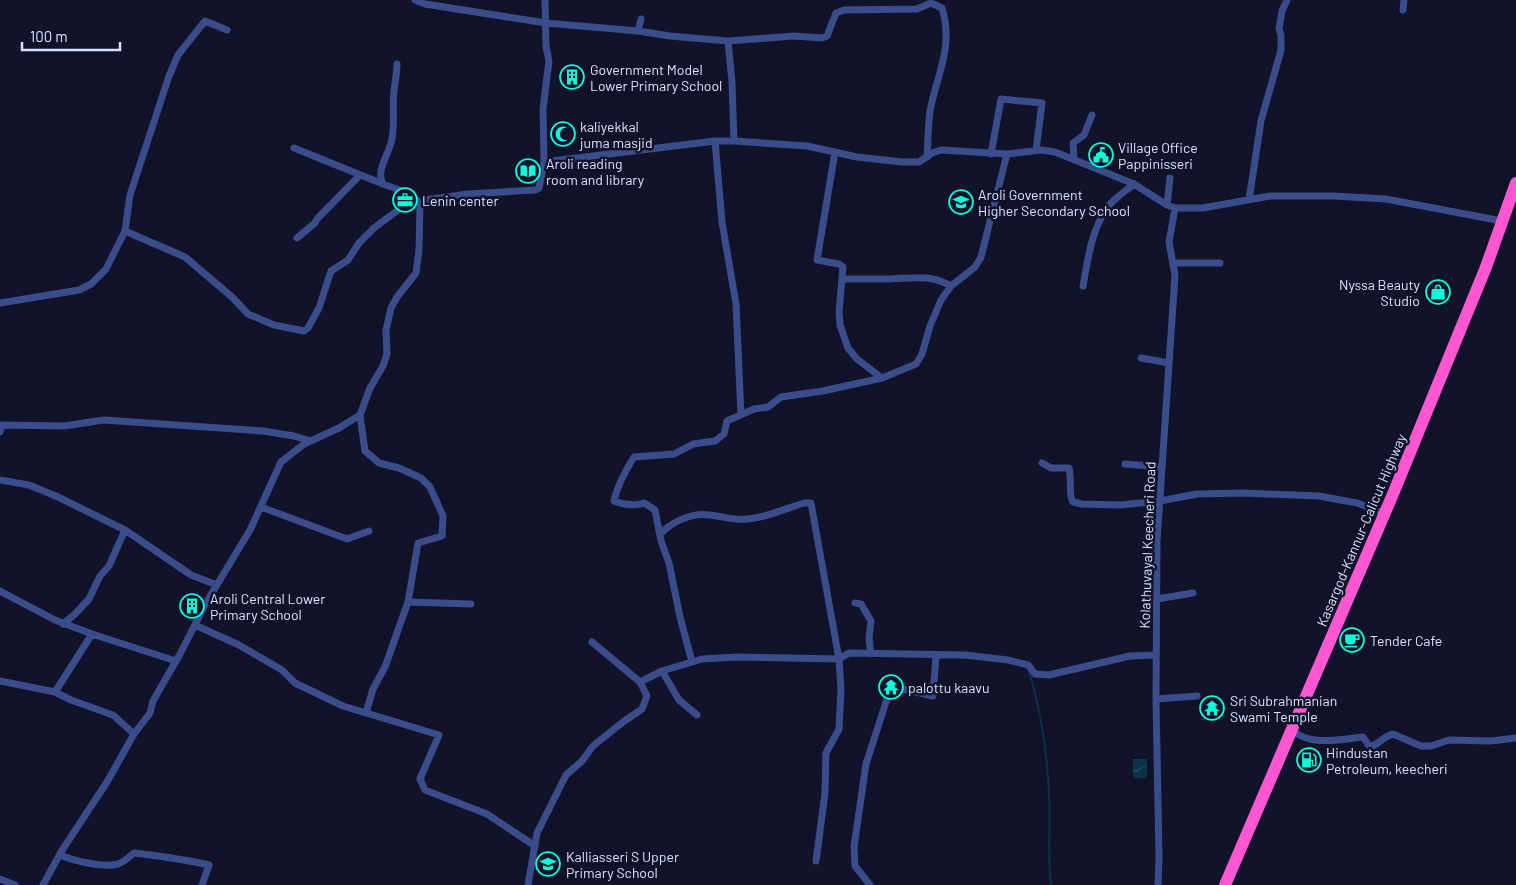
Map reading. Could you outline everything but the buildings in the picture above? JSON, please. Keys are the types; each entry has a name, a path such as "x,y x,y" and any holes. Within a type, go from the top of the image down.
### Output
{"highway":[{"name":"Kasargod-Kannur-Calicut Highway","path":"1226,885 1384,513 1486,267 1515,190"}],"street":[{"path":"415,0 425,4 546,23 728,41 794,36 822,38 827,36 836,13 844,10 916,9 931,2 942,8 945,18 946,46 930,111 927,157"},
{"path":"420,204 425,200 468,194 535,190 539,188 544,162 543,109 549,61 546,46 545,0"},
{"path":"1249,200 1262,121 1281,50 1279,29 1287,0"},
{"path":"1403,10 1404,0"},
{"path":"638,31 641,19"},
{"path":"0,303 79,290 91,284 106,269 125,231 130,194 169,76 178,55 205,21 227,30"},
{"path":"728,41 732,82 734,140"},
{"path":"382,184 382,165 392,140 397,64"},
{"path":"991,154 1001,99 1042,103 1036,150"},
{"path":"1074,158 1073,142 1084,134 1092,114"},
{"path":"544,162 734,140 807,146 856,157 902,162 918,162 932,153 941,150 991,154 1036,150 1056,152 1074,158 1134,184 1171,207 1203,208 1270,196 1333,196 1386,199 1502,221"},
{"path":"715,141 722,222 739,327 741,415"},
{"path":"294,148 408,193 420,204 420,250 416,274 396,297 391,308 386,330 387,354 383,366 370,388 360,415 365,451 379,463 398,468 421,478 430,487 443,516 442,536 418,543 408,602 385,667 373,689 366,713"},
{"path":"835,152 817,260 839,264 843,267 839,312 840,325 848,348 857,359 882,378"},
{"path":"692,662 655,510 650,505 644,503 626,505 614,501 617,490 634,457 674,454 693,444 715,441 724,434 727,421 754,409 768,407 781,397 823,391 882,378 920,361 930,326 941,300 951,286 975,267 981,257 1007,154"},
{"path":"297,238 315,223 360,175"},
{"name":"Kolathuvayal Keecheri Road","path":"1158,885 1157,542 1175,275 1169,242 1170,178"},
{"path":"1082,286 1092,238 1101,218 1109,206 1134,184"},
{"path":"125,231 185,257 232,297 248,314 274,325 304,331 308,328 319,308 331,271 348,260 359,243 374,228 414,198"},
{"path":"1173,264 1220,262"},
{"path":"843,279 925,277 951,286"},
{"path":"1141,358 1169,363"},
{"path":"43,885 107,782 134,734 150,713 153,701 217,585 250,530 281,462 304,444 339,428 360,415"},
{"path":"1,427 64,426 104,420 263,431 311,441"},
{"path":"1042,463 1051,468 1069,468 1071,477 1070,498 1073,502 1082,504 1120,505 1160,501 1197,494 1243,493 1319,496 1357,503 1384,513"},
{"path":"1125,464 1162,467"},
{"path":"0,480 29,484 58,497 125,530 191,575 217,585"},
{"path":"660,534 667,527 693,515 707,514 735,520 750,519 804,503 811,503 839,659 841,689 839,729 826,753 825,793 816,861"},
{"path":"260,507 347,539 369,530"},
{"path":"63,624 89,599 100,576 109,566 125,530"},
{"path":"0,591 63,624 176,662"},
{"path":"1157,599 1193,593"},
{"path":"408,602 471,604"},
{"path":"855,603 861,604 871,621 871,654"},
{"path":"195,625 239,645 282,670 295,684 343,706 439,735 420,779 425,790 487,814 535,846"},
{"path":"55,692 92,634"},
{"path":"528,885 537,833 566,775 582,761 593,746 642,709 647,696 640,682 592,642"},
{"path":"640,682 662,671 702,659 737,657 839,659 849,653 965,655 1024,664 1028,665 1035,674 1049,675 1113,659 1156,655"},
{"path":"903,689 933,696 936,656"},
{"path":"662,671 679,700 697,715"},
{"path":"0,681 55,692 71,700 113,715 134,734"},
{"path":"1156,699 1198,696"},
{"path":"870,885 855,866 854,847 866,764 887,699"},
{"path":"1292,730 1298,736 1305,738 1332,740 1363,737 1370,747 1379,744 1385,737 1393,734 1421,746 1431,746 1449,740 1491,741 1516,738"},
{"path":"60,855 70,860 106,865 118,864 127,860 134,853 193,861 208,865 202,885"},
{"path":"0,879 15,885"}],"water":[{"path":"1133,759 1147,759 1147,778 1133,778"}],"waterway":[{"path":"1029,672 1040,716 1047,763 1051,885"}],"place":[{"name":"Government Model Lower Primary School","path":"572,77"},
{"name":"kaliyekkal juma masjid","path":"563,134"},
{"name":"Village Office Pappinisseri","path":"1101,155"},
{"name":"Aroli reading room and library","path":"528,171"},
{"name":"Lenin center","path":"405,200"},
{"name":"Aroli Government Higher Secondary School","path":"961,202"},
{"name":"Nyssa Beauty Studio","path":"1438,292"},
{"name":"Aroli Central Lower Primary School","path":"192,606"},
{"name":"Tender Cafe","path":"1352,640"},
{"name":"palottu kaavu","path":"891,687"},
{"name":"Sri Subrahmanian Swami Temple","path":"1212,708"},
{"name":"Hindustan Petroleum, keecheri","path":"1309,760"},
{"name":"Kalliasseri S Upper Primary School","path":"548,864"}]}
